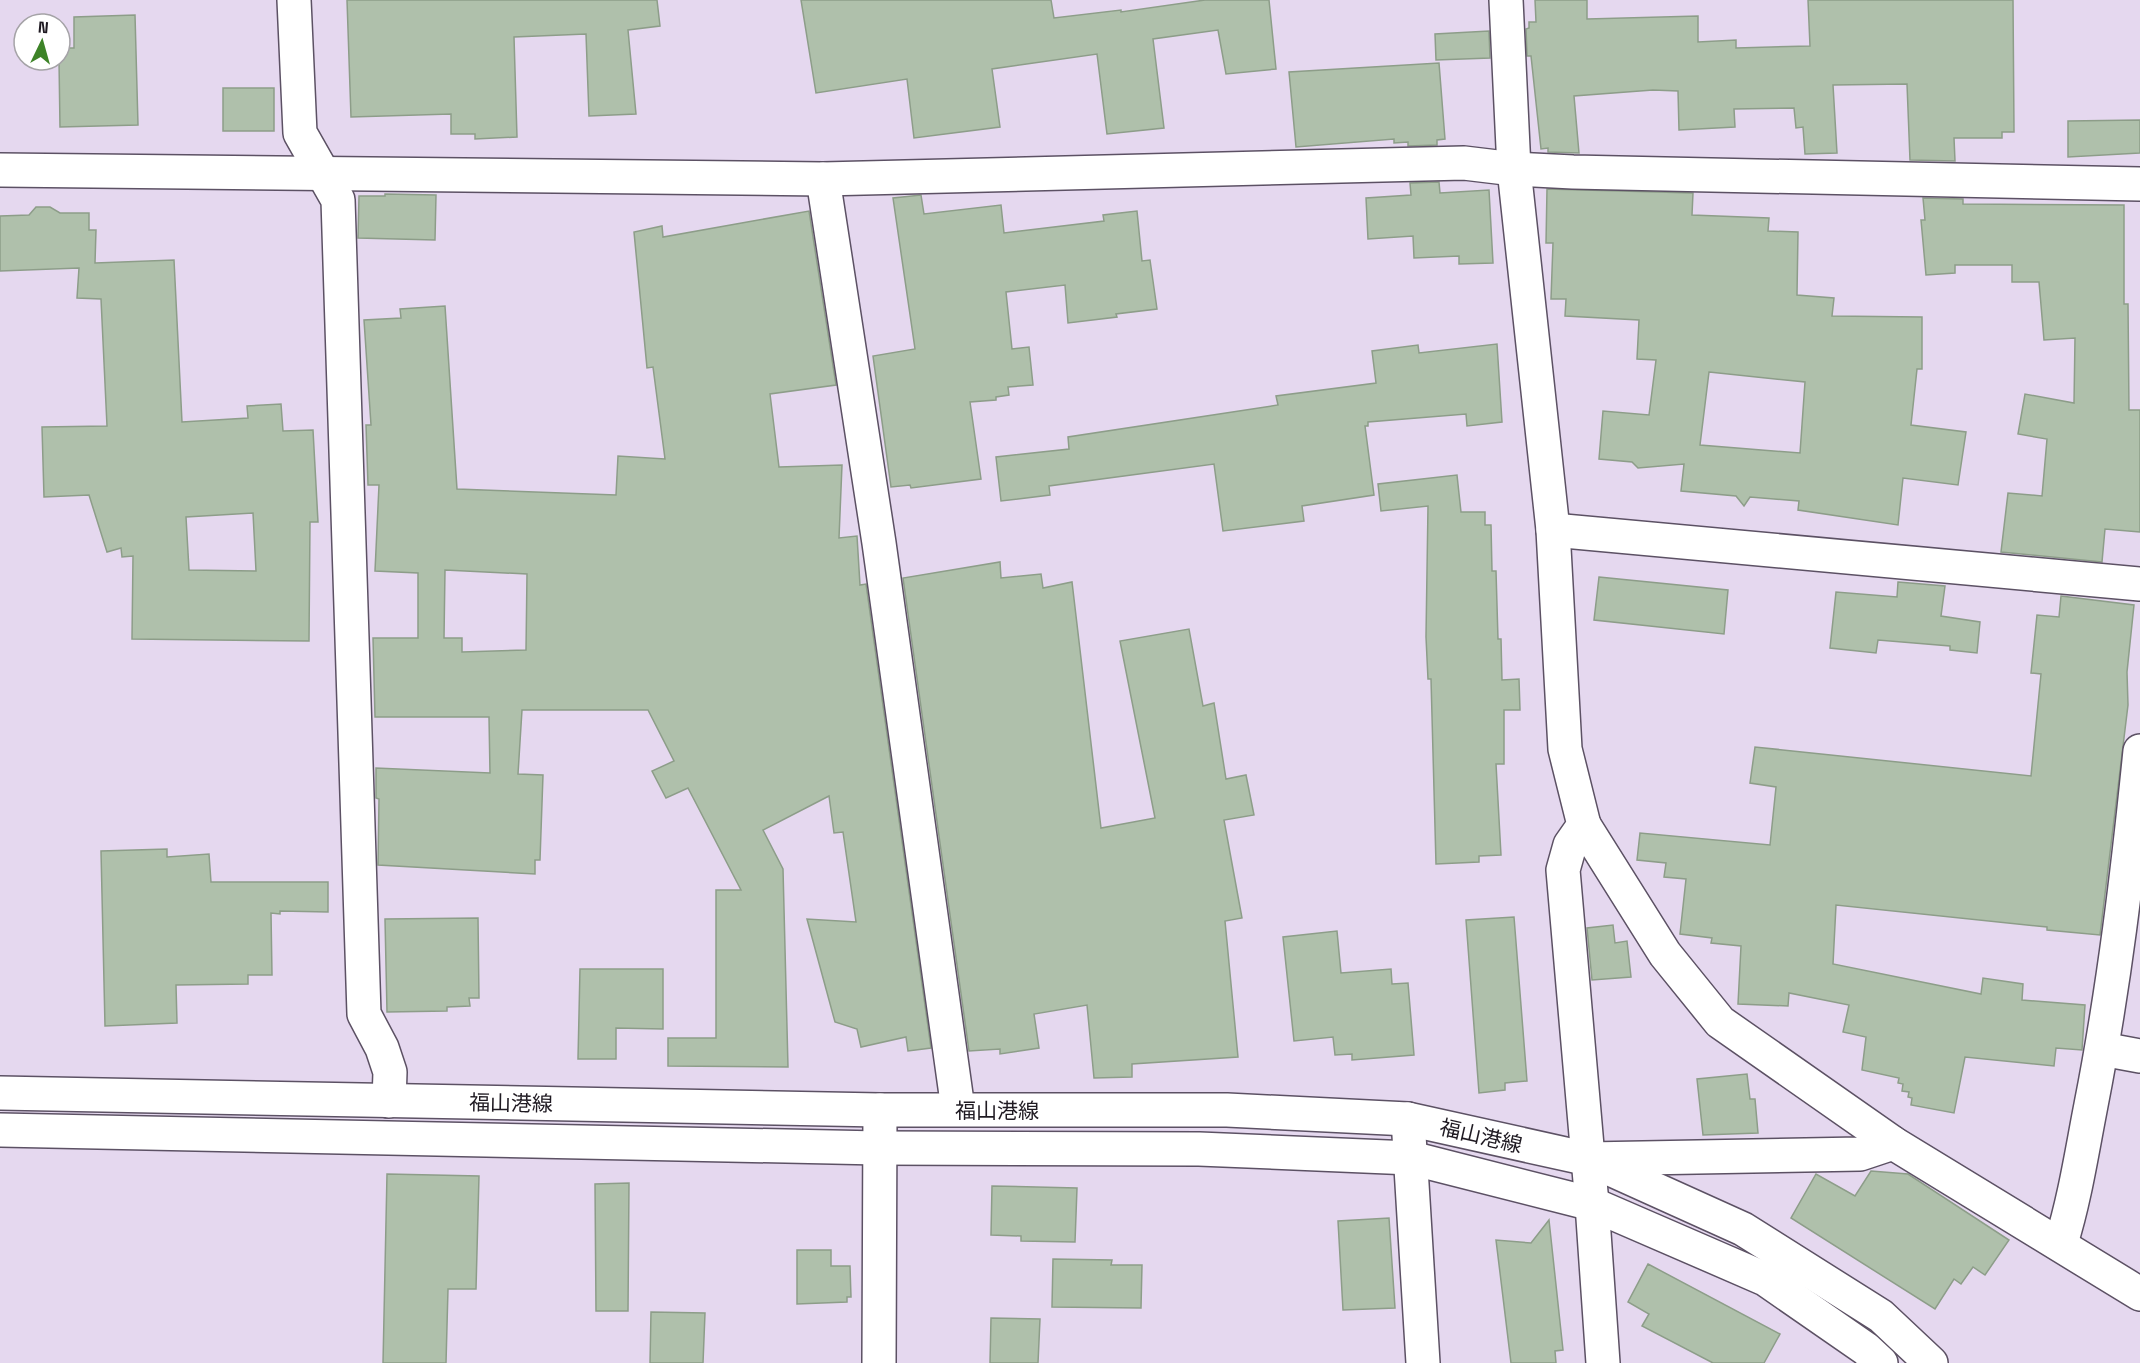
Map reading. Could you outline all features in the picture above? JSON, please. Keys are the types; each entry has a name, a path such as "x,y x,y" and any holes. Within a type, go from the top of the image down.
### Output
{"street":[{"path":"294,0 300,133 338,200 364,1014 382,1048 390,1072 389,1101"},
{"path":"1506,0 1514,169 1552,530 1565,748 1584,825 1665,954 1720,1022 1893,1143 2061,1243 2140,1294"},
{"path":"0,170 823,179 1464,163 1514,169 2140,184"},
{"path":"823,179 879,543 958,1109"},
{"path":"1552,530 2140,584"},
{"path":"2061,1243 2070,1213 2102,1049 2128,873 2140,751"},
{"path":"1584,825 1570,845 1563,870 1592,1204 1603,1363"},
{"path":"2102,1049 2140,1056"},
{"name":"福山港線","path":"0,1093 880,1110 1227,1110 1408,1119 1588,1159 1743,1229 1881,1316 1931,1363"},
{"path":"879,1363 880,1110"},
{"path":"1408,1119 1423,1363"},
{"name":"福山港線","path":"0,1130 879,1148 1200,1149 1411,1158 1592,1204 1765,1279 1866,1349 1881,1363"},
{"path":"1588,1159 1860,1154 1893,1143"}],"building":[{"path":"347,0 657,0 660,26 628,30 636,114 589,116 586,34 514,37 517,137 475,139 475,134 451,134 451,114 351,117"},
{"path":"801,0 1051,0 1054,18 1121,10 1121,12 1205,0 1269,0 1276,69 1226,74 1218,30 1153,39 1164,128 1107,134 1097,54 992,69 1000,127 914,138 907,79 816,93"},
{"path":"1535,0 1587,0 1587,19 1698,16 1698,42 1736,40 1736,48 1810,46 1808,0 2013,0 2014,132 2002,132 2002,138 1954,138 1955,161 1910,160 1907,84 1833,85 1837,153 1805,154 1803,127 1796,128 1794,108 1734,109 1735,127 1679,130 1678,91 1653,90 1574,96 1579,153 1548,152 1548,148 1541,149 1531,56 1527,56 1526,29 1529,28 1529,22 1536,22"},
{"path":"135,15 138,125 60,127 59,72 72,72 74,17"},
{"path":"1489,31 1490,58 1436,60 1435,34"},
{"path":"1439,63 1445,139 1437,140 1437,145 1408,146 1408,142 1394,143 1394,139 1296,147 1289,72"},
{"path":"223,88 274,88 274,131 223,131"},
{"path":"2140,120 2140,153 2068,157 2068,121"},
{"path":"1439,182 1440,193 1489,190 1493,263 1459,264 1459,256 1414,258 1413,236 1368,239 1366,198 1411,195 1410,183"},
{"path":"1547,189 1693,193 1692,215 1769,218 1768,231 1798,232 1797,295 1834,298 1832,316 1922,317 1922,369 1917,369 1911,425 1966,432 1958,485 1903,478 1898,525 1798,510 1799,501 1750,497 1744,506 1736,496 1681,491 1684,464 1638,468 1632,462 1599,459 1603,411 1649,415 1656,360 1637,359 1639,320 1565,316 1566,299 1551,299 1553,243 1546,243","holes":["1709,372 1805,382 1800,453 1700,445"]},
{"path":"385,194 436,195 435,240 358,238 359,196 385,196"},
{"path":"921,195 924,214 1001,205 1004,233 1104,221 1103,215 1137,211 1142,261 1150,260 1157,309 1068,323 1065,285 1006,292 1012,349 1029,347 1033,385 1008,387 1009,395 996,397 996,400 970,402 981,479 911,488 910,485 891,487 873,356 915,349 893,198"},
{"path":"1923,198 1963,199 1963,204 2124,205 2124,304 2128,304 2129,410 2140,410 2140,532 2105,529 2102,562 2001,552 2008,493 2042,496 2047,439 2018,434 2025,394 2074,403 2075,338 2044,340 2039,282 2012,282 2012,265 1955,265 1955,273 1926,275 1921,220 1925,220"},
{"path":"36,207 50,207 60,213 89,213 89,230 96,230 95,263 174,260 182,422 248,418 247,406 281,404 283,431 313,430 318,522 310,522 309,641 132,639 133,556 122,557 121,548 107,552 89,495 44,497 42,427 107,426 101,299 77,298 79,268 0,271 0,216 29,215","holes":["253,513 256,571 189,570 186,517"]},
{"path":"809,211 836,385 770,394 779,467 842,465 839,538 857,536 860,585 866,584 931,1048 908,1051 906,1037 861,1047 857,1029 835,1022 807,919 856,922 843,832 834,833 829,796 763,830 783,869 788,1067 668,1066 668,1038 716,1038 716,890 741,890 688,788 666,798 652,771 674,761 648,710 522,710 518,774 543,775 540,860 535,860 535,874 378,865 379,799 376,798 376,768 490,773 489,717 375,717 373,638 418,638 418,573 375,571 379,485 368,485 366,425 371,425 364,320 401,318 400,309 445,306 457,489 616,495 618,456 665,459 653,367 647,368 634,232 662,226 663,237","holes":["445,570 527,574 526,650 462,652 462,638 444,638"]},
{"path":"1497,344 1502,422 1467,426 1466,414 1368,422 1368,426 1365,426 1374,495 1302,506 1304,521 1223,531 1214,464 1049,486 1050,495 1001,501 996,457 1069,449 1068,437 1278,405 1276,396 1376,383 1372,351 1418,345 1419,353"},
{"path":"1457,475 1461,512 1485,512 1485,525 1491,525 1492,571 1496,571 1502,680 1519,679 1520,710 1504,710 1504,764 1496,764 1501,855 1479,856 1479,862 1436,864 1431,679 1428,679 1426,637 1428,506 1381,511 1378,484"},
{"path":"1000,562 1001,578 1041,574 1043,588 1072,582 1101,828 1155,818 1120,641 1189,629 1203,706 1214,703 1226,779 1246,775 1254,815 1224,820 1242,918 1225,921 1238,1057 1132,1064 1132,1077 1094,1078 1087,1005 1034,1014 1039,1048 1000,1054 1000,1049 969,1051 903,578"},
{"path":"1599,577 1728,590 1724,634 1594,620"},
{"path":"1898,582 1945,586 1941,616 1980,622 1977,653 1950,650 1950,646 1878,640 1876,653 1830,648 1836,592 1897,597"},
{"path":"2061,596 2134,605 2127,672 2128,705 2100,935 2047,930 2047,927 1836,905 1833,964 1981,994 1983,978 2023,984 2022,1000 2085,1005 2082,1050 2056,1048 2054,1066 1965,1057 1954,1113 1911,1105 1912,1098 1908,1097 1909,1092 1902,1091 1903,1084 1898,1083 1899,1078 1862,1070 1866,1037 1843,1032 1849,1005 1789,993 1788,1006 1738,1004 1741,946 1711,943 1712,938 1680,934 1686,879 1664,877 1666,863 1637,860 1640,833 1770,845 1776,787 1750,783 1755,747 2031,776 2041,674 2031,673 2037,615 2059,617"},
{"path":"167,849 167,857 209,854 211,882 328,882 328,912 280,911 280,914 271,913 272,975 248,975 248,984 176,985 177,1023 105,1026 101,851"},
{"path":"1514,917 1527,1081 1505,1083 1505,1090 1479,1093 1466,920"},
{"path":"478,918 479,998 469,998 470,1006 447,1007 447,1011 387,1012 385,919"},
{"path":"1613,925 1615,943 1627,941 1631,977 1592,980 1587,928"},
{"path":"1337,931 1341,973 1391,969 1392,984 1408,983 1414,1055 1352,1060 1352,1054 1335,1055 1333,1037 1294,1041 1283,937"},
{"path":"580,969 663,969 663,1029 616,1028 616,1059 578,1059"},
{"path":"1747,1074 1750,1099 1755,1099 1758,1133 1703,1135 1697,1079"},
{"path":"1871,1171 1908,1174 2009,1240 1985,1275 1973,1267 1961,1284 1954,1279 1935,1309 1791,1218 1816,1174 1855,1196"},
{"path":"387,1174 479,1176 476,1289 448,1289 446,1363 383,1363"},
{"path":"629,1183 628,1311 596,1311 595,1184"},
{"path":"992,1186 1077,1188 1075,1242 1021,1241 1021,1236 991,1235"},
{"path":"1389,1218 1395,1308 1343,1310 1338,1221"},
{"path":"1549,1220 1563,1350 1555,1351 1556,1363 1511,1363 1496,1240 1531,1243"},
{"path":"797,1250 831,1250 831,1266 850,1266 851,1297 847,1297 847,1302 797,1304"},
{"path":"1053,1259 1112,1260 1111,1265 1142,1265 1141,1308 1052,1307"},
{"path":"1648,1264 1780,1334 1764,1363 1713,1363 1642,1326 1649,1314 1628,1302"},
{"path":"651,1312 705,1313 703,1363 650,1363"},
{"path":"991,1318 1040,1319 1038,1363 990,1363"}]}
